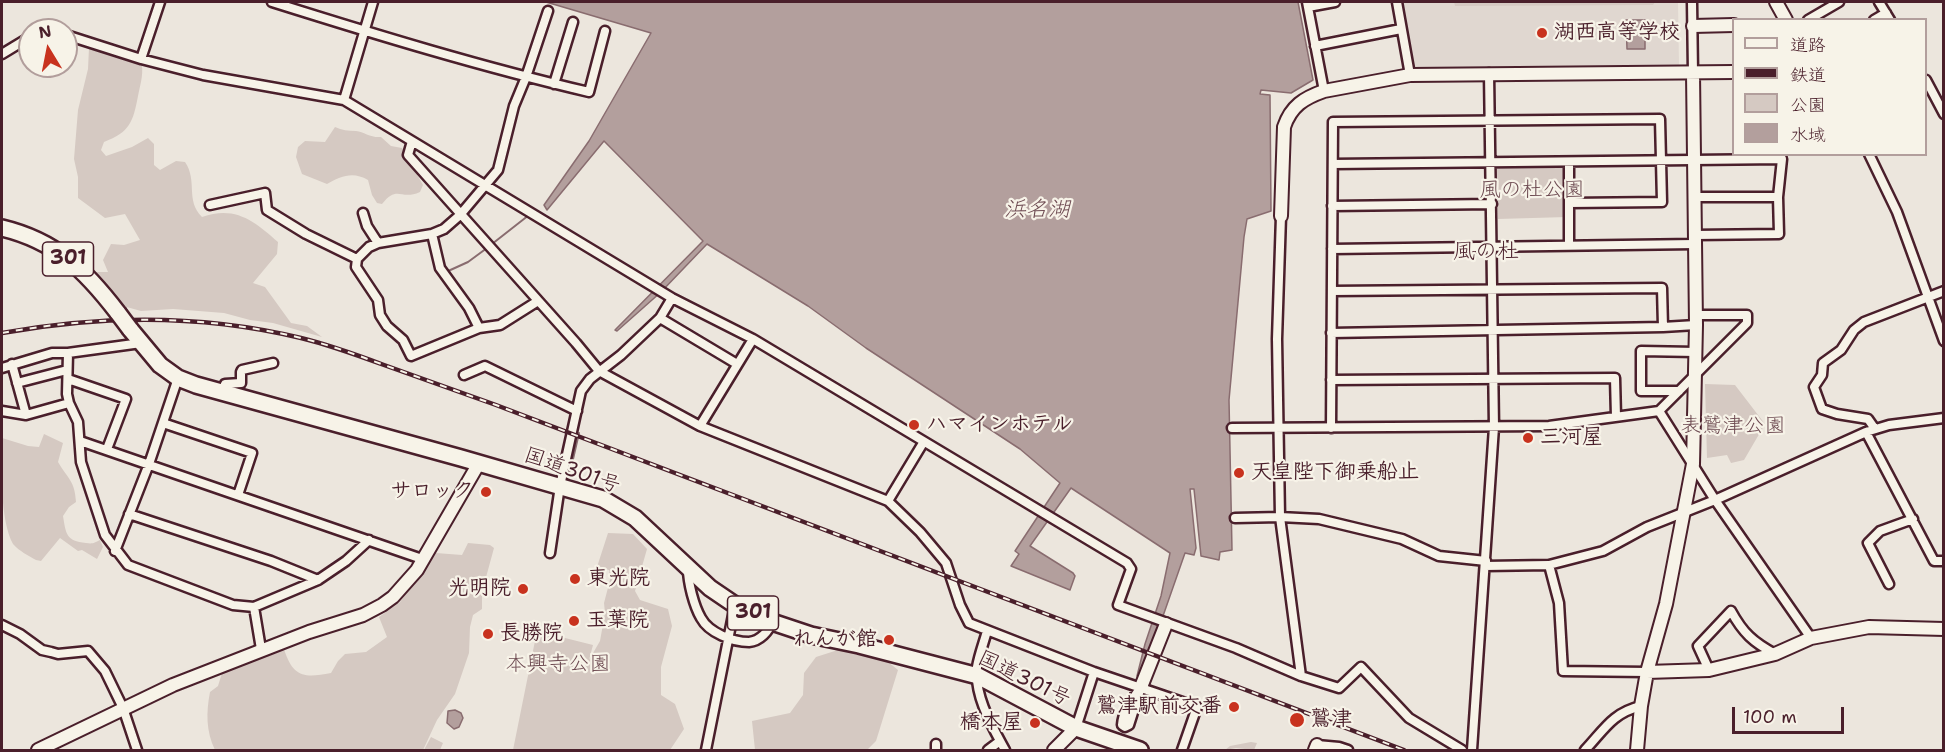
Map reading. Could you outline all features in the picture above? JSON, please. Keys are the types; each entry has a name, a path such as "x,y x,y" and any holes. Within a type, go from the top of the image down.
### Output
{"highway":[{"name":"国道301号","path":"2,228 32,237 65,256 92,281 160,364 178,378 222,394 603,499 635,519 710,588 735,605 772,622 811,635 978,676 1076,728 1140,750"}],"street":[{"path":"141,58 160,2"},
{"path":"272,2 526,77 589,92 605,31"},
{"path":"344,100 373,2"},
{"path":"1324,91 1307,4 1335,2"},
{"path":"1397,2 1410,75"},
{"path":"1637,750 1647,672 1666,604 1693,464 1696,320 1692,2"},
{"path":"1776,2 1785,18"},
{"path":"1811,18 1839,2"},
{"path":"1879,2 1888,16"},
{"path":"538,301 500,325 479,328 411,356 403,340 387,326 380,315 378,300 356,267 357,259 369,247 378,243 444,230 498,170 513,106 526,77 548,11"},
{"path":"554,84 573,22"},
{"path":"1693,26 1732,26"},
{"path":"1315,46 1401,30"},
{"path":"78,38 203,75 344,100 672,298 753,339 923,443 1128,563 1131,569 1118,605 1236,648 1301,676 1339,688 1361,667 1409,718 1462,750"},
{"path":"2,54 18,44"},
{"path":"1301,676 1280,517 1278,429 1277,291 1282,144 1286,121 1294,106 1311,95 1324,91 1410,75 1732,72"},
{"path":"1472,750 1494,427 1489,73"},
{"path":"1927,82 1944,114"},
{"path":"1331,428 1333,122 1660,119 1662,202 1569,203"},
{"path":"412,141 408,154 599,371 700,426 858,487 888,501 920,532 946,562 960,605 969,623 1094,672 1197,707 1182,750"},
{"path":"1870,156 1897,212 1944,341"},
{"path":"1332,249 1569,245 1779,234 1778,197 1782,159 1333,164"},
{"path":"1569,162 1569,245"},
{"path":"210,204 266,193 267,210 306,234 357,259"},
{"path":"1695,197 1778,197"},
{"path":"1332,206 1491,204"},
{"path":"363,213 367,226 378,243"},
{"path":"432,234 440,268 469,308 479,328"},
{"path":"1332,291 1662,288 1663,327"},
{"path":"1875,429 1868,419 1822,409 1814,387 1821,375 1823,363 1841,350 1854,330 1864,321 1944,291"},
{"path":"550,553 560,486 582,391 590,379 621,355 660,318 672,298"},
{"path":"1232,428 1549,426 1659,411 1748,323 1747,315 1696,320 1663,327 1493,332 1331,333"},
{"path":"660,318 737,364"},
{"path":"700,426 753,339"},
{"path":"2,368 52,353 141,343"},
{"path":"1679,391 1641,391 1641,351 1696,352"},
{"path":"68,352 69,403 78,423 81,462 105,536 128,565 233,605 254,607 318,580 346,561 369,540"},
{"path":"222,394 225,384 241,383 242,370 273,363"},
{"path":"12,364 26,415"},
{"path":"464,375 486,366 578,411"},
{"path":"17,383 67,374 126,399 107,449"},
{"path":"115,551 149,464 178,378"},
{"path":"1331,380 1615,378 1616,417"},
{"path":"2,411 26,415 69,403"},
{"path":"1659,411 1715,500 1811,638"},
{"path":"1235,518 1319,519 1402,539 1439,556 1485,564 1549,565 1603,551 1647,527 1715,500 1866,432 1944,418"},
{"path":"163,423 252,453 238,495"},
{"path":"1866,432 1934,561 1944,561"},
{"path":"80,441 423,559"},
{"path":"888,501 923,443"},
{"path":"38,750 173,685 261,649 363,615 382,605 410,579 479,463"},
{"path":"129,513 271,561 318,580"},
{"path":"1889,584 1868,543 1880,531 1913,519"},
{"path":"1549,565 1559,603 1563,671 1708,670 1775,654 1811,638 1869,627 1944,629"},
{"path":"688,569 688,582 700,617 712,630 729,638 751,642 768,633 772,622"},
{"path":"706,750 715,729 735,605"},
{"path":"254,607 261,649"},
{"path":"1708,670 1698,646 1731,611 1744,633 1757,644 1775,654"},
{"path":"1142,687 1166,624"},
{"path":"2,625 20,634 42,650 58,654 88,651 105,671 129,721 137,750"},
{"path":"987,630 977,668 978,676 984,707 1005,750"},
{"path":"1054,750 1076,728 1094,672"},
{"path":"1586,750 1606,725 1620,713 1641,706"},
{"path":"988,750 1000,741"},
{"path":"1316,747 1339,747 1348,750"}],"shaded area":[{"name":"湖西高等学校","path":"1400,2 1678,2 1679,67 1421,68 1409,64"}],"green space":[{"path":"1454,2 1655,2 1653,5 1455,6"},
{"path":"93,43 141,59 142,69 136,105 129,125 120,134 104,142 101,150 106,156 132,147 148,138 154,144 154,165 160,170 176,161 185,162 191,176 194,204 202,217 225,213 235,214 253,222 278,242 277,254 253,283 265,287 291,323 307,326 322,337 273,323 224,313 173,309 141,311 123,306 94,272 108,272 103,260 111,244 124,245 140,240 125,214 105,218 78,198 78,177 74,159 78,110 88,69 89,48"},
{"path":"335,127 381,137 391,146 402,148 423,185 420,192 392,195 382,204 377,203 368,180 363,177 352,175 327,184 302,174 296,157 298,147 305,141 325,142"},
{"name":"風の杜公園","path":"1561,164 1566,168 1567,217 1498,219 1497,169 1501,165"},
{"name":"表鷲津公園","path":"1705,384 1735,385 1765,424 1744,460 1731,463 1727,455 1707,458"},
{"path":"44,434 63,443 58,462 74,489 76,502 63,516 66,532 68,536 79,542 92,543 100,540 103,547 97,559 82,550 78,551 60,538 41,561 27,555 13,544 4,508 2,438 39,447"},
{"name":"本興寺公園","path":"608,533 633,534 647,549 635,591 640,600 668,609 672,626 661,667 661,695 675,704 684,729 670,750 513,750 537,631 593,645 589,660 600,641 605,613 604,603 610,580 609,570 597,567"},
{"path":"468,543 490,545 494,548 482,592 482,609 473,615 469,653 455,694 437,720 423,750 215,750 208,729 208,707 210,692 218,686 222,673 284,649 291,666 301,674 331,673 345,654 366,652 387,637 379,617 400,602 436,553 462,555"},
{"path":"841,649 887,661 898,670 876,741 867,750 755,750 752,721 790,713 803,695 804,673 816,657"},
{"path":"431,737 443,743 440,750 424,750"},
{"path":"1257,743 1254,750 1236,748 1225,750 1230,746"}],"water":[{"name":"浜名湖","path":"546,2 1298,2 1313,80 1291,93 1261,90 1260,94 1270,95 1271,211 1247,219 1244,237 1229,400 1232,550 1220,552 1219,560 1201,556 1194,489 1190,489 1196,548 1194,555 1185,553 1141,679 1137,676 1161,596 1170,553 1071,488 1030,546 1073,573 1075,576 1070,590 1011,566 1019,554 1015,551 1060,483 1020,449 866,348 808,306 707,244 661,292 617,331 615,330 703,241 604,141 547,210 544,205 589,141 651,33"},
{"path":"1626,20 1645,20 1645,49 1627,49"},
{"path":"455,710 461,713 463,718 459,727 454,729 447,723 448,711"}],"waterway":[{"path":"492,244 529,215"},
{"path":"446,272 468,262 487,248"},
{"path":"568,481 579,433"}],"railway":[{"path":"2,333 114,320 189,321 264,330 322,344 496,405 1404,750"}],"place":[{"name":"湖西高等学校","path":"1542,33"},
{"name":"ハマインホテル","path":"914,425"},
{"name":"三河屋","path":"1528,438"},
{"name":"天皇陛下御乗船止","path":"1239,473"},
{"name":"サロック","path":"486,492"},
{"name":"東光院","path":"575,579"},
{"name":"光明院","path":"523,589"},
{"name":"玉葉院","path":"574,621"},
{"name":"長勝院","path":"488,634"},
{"name":"れんが館","path":"889,640"},
{"name":"鷲津駅前交番","path":"1234,707"},
{"name":"鷲津","path":"1297,720"},
{"name":"橋本屋","path":"1035,723"}],"district":[{"name":"風の杜","path":"1486,252"}]}
